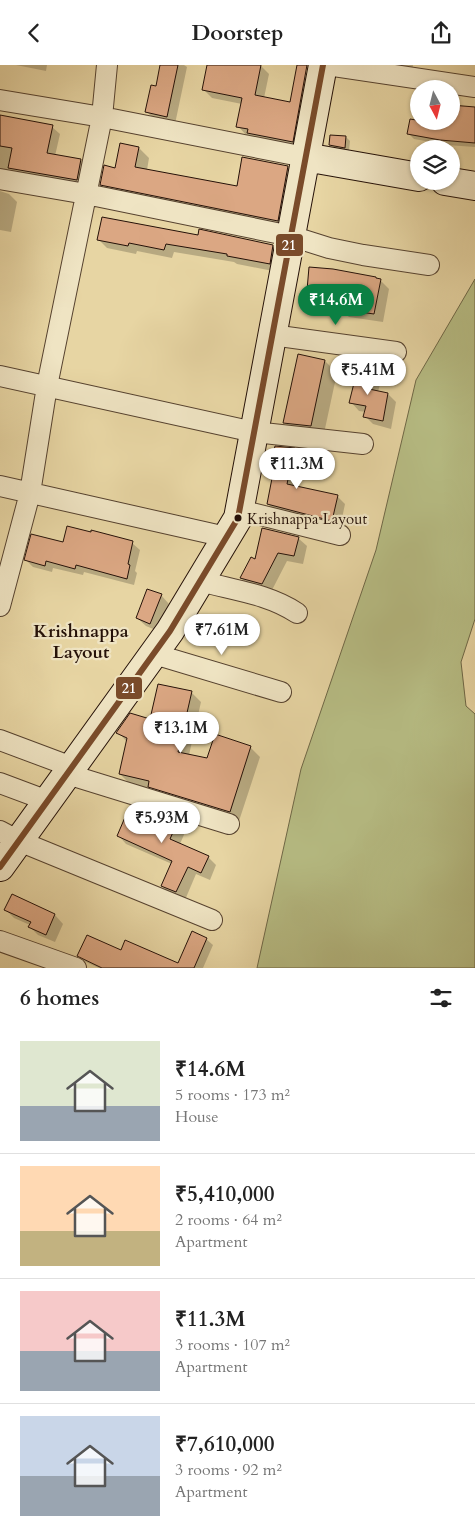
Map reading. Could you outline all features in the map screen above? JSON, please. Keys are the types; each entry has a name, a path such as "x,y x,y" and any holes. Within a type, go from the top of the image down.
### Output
{"street":[{"path":"0,606 3,579 30,493 47,386 102,117 107,65"},
{"path":"0,867 9,836 48,801 70,771 170,631 238,518 322,65"},
{"path":"327,65 475,87"},
{"path":"0,100 102,117 410,175"},
{"path":"0,179 86,194 291,237 329,248 428,265"},
{"path":"460,184 475,186"},
{"path":"272,335 396,352"},
{"path":"0,376 254,432 363,444"},
{"path":"0,486 226,537"},
{"path":"240,510 340,535"},
{"path":"200,581 270,599 283,604 297,613"},
{"path":"154,654 281,692"},
{"path":"0,740 70,771 229,824"},
{"path":"0,783 48,801"},
{"path":"9,836 212,920"},
{"path":"0,941 76,968"}],"green space":[{"path":"475,279 475,619 461,662 466,706 475,714 475,968 257,968 301,769 376,550 416,380"}],"building":[{"path":"160,65 178,65 167,117 145,112 151,85 156,86"},
{"path":"207,65 261,65 255,95 290,102 297,65 307,65 293,142 247,133 248,129 236,127 242,98 202,90"},
{"path":"460,106 475,107 475,143 460,142 460,140 440,140 407,134 410,119 410,130 460,130"},
{"path":"0,115 53,125 47,153 81,159 77,180 8,168 12,148 0,146"},
{"path":"330,135 346,136 345,148 329,145"},
{"path":"120,143 139,147 135,167 237,186 242,157 288,166 278,221 100,185 104,165 115,168"},
{"path":"102,217 198,235 199,229 273,245 270,264 227,256 227,254 166,244 164,250 129,243 128,246 97,240"},
{"path":"309,267 333,269 381,279 374,314 339,309 340,305 306,302"},
{"path":"298,354 325,360 311,426 283,423"},
{"path":"358,367 373,370 369,389 388,393 383,421 363,417 366,406 349,403"},
{"path":"275,446 295,448 287,484 338,495 332,521 267,504 274,468 270,468"},
{"path":"67,526 133,541 127,579 76,565 75,569 46,561 45,566 24,560 31,534 63,542"},
{"path":"262,528 299,537 294,556 278,553 262,584 240,578 251,557 255,559"},
{"path":"147,589 162,594 150,624 136,618"},
{"path":"158,684 192,691 178,752 207,758 215,734 251,746 230,812 148,787 149,781 119,774 127,738 116,733 130,713 150,719"},
{"path":"129,808 142,814 143,810 178,821 170,839 209,856 201,873 188,867 176,892 161,886 172,861 117,836"},
{"path":"12,894 55,914 46,935 28,927 31,922 4,910"},
{"path":"192,931 207,938 194,968 102,968 77,956 87,935 121,950 125,940 178,963"}],"transit line":[{"name":"21","path":"0,867 170,631 238,518 323,65"}],"place":[{"name":"Krishnappa Layout","path":"238,518"}],"district":[{"name":"Krishnappa Layout","path":"81,642"}]}
